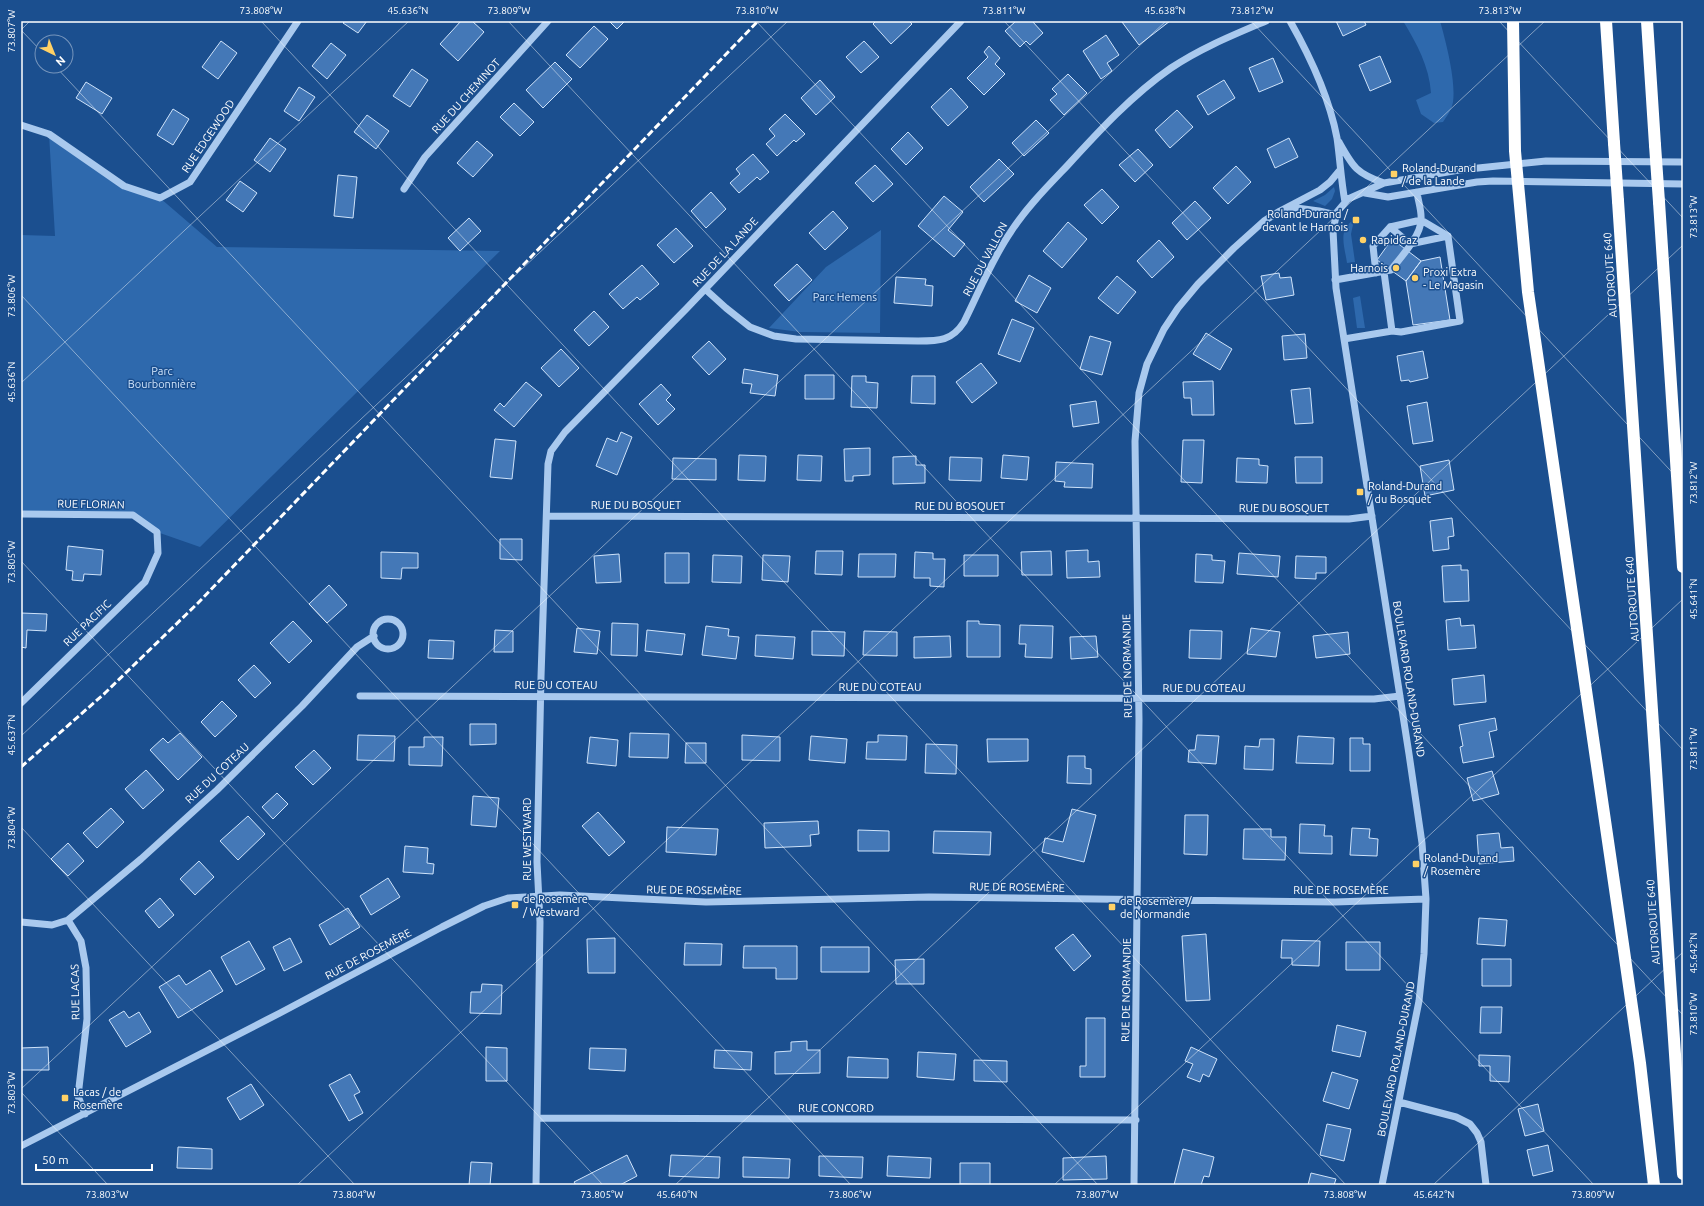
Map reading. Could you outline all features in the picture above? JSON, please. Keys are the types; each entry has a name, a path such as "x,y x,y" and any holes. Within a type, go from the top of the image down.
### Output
{"highway":[{"path":"1513,21 1516,163 1525,264 1538,363 1640,1063 1654,1185"},
{"name":"AUTOROUTE 640","path":"1606,21 1683,1174"},
{"path":"1647,21 1683,567"}],"street":[{"name":"RUE EDGEWOOD","path":"21,125 49,134 124,186 160,198 190,182 298,21"},
{"name":"RUE DU CHEMINOT","path":"404,189 425,157 548,21"},
{"name":"RUE DE LA LANDE","path":"547,516 549,457 555,445 565,432 705,289 961,21"},
{"name":"RUE DU VALLON","path":"705,289 750,327 774,336 796,339 918,341 930,341 949,337 957,332 964,322 998,252 1019,219 1117,114 1171,68 1215,42 1266,21"},
{"path":"1290,21 1316,70 1325,95 1337,138 1345,202"},
{"path":"1337,138 1350,162 1358,172 1384,184"},
{"name":"BOULEVARD ROLAND-DURAND","path":"1382,1185 1419,1001 1424,954 1426,899 1421,835 1335,280 1333,230 1336,215 1345,202 1384,184 1459,170 1546,161 1683,162"},
{"name":"RUE DE NORMANDIE","path":"1134,1185 1136,1120 1138,699 1135,441 1138,404 1147,364 1157,341 1178,308 1220,262 1264,222 1289,206 1320,190 1330,182 1340,170"},
{"path":"1365,192 1388,197 1477,182 1517,181 1683,184"},
{"path":"1335,280 1391,270 1419,229 1421,220 1417,192"},
{"path":"1289,206 1336,215"},
{"path":"1376,273 1373,246 1390,227 1421,220 1448,236"},
{"path":"1390,227 1410,244"},
{"path":"1410,244 1448,236"},
{"path":"1344,339 1392,331 1401,332 1460,321 1448,236"},
{"path":"1384,272 1392,331"},
{"name":"RUE FLORIAN","path":"21,514 133,515 158,532 158,553"},
{"name":"RUE DU BOSQUET","path":"547,516 1349,519 1372,516"},
{"name":"RUE WESTWARD","path":"536,1185 540,952 537,862 540,696 547,516"},
{"name":"RUE PACIFIC","path":"21,703 145,582 158,553"},
{"name":"RUE DU COTEAU","path":"387,619 397,622 402,628 403,633 400,643 396,646 388,648 379,645 374,636 374,631 377,624 387,619"},
{"name":"RUE DU COTEAU","path":"68,920 151,850 232,776 357,648 374,636"},
{"name":"RUE DU COTEAU","path":"360,696 1374,700 1400,696"},
{"name":"RUE DE ROSEMÈRE","path":"21,1146 484,906 508,898 560,895 706,902 910,898 1335,902 1426,899"},
{"path":"21,922 52,925 68,920"},
{"name":"RUE LACAS","path":"68,920 81,941 86,968 87,1019 78,1096 85,1114"},
{"path":"1399,1102 1456,1117 1470,1124 1477,1133 1481,1142 1486,1185"},
{"name":"RUE CONCORD","path":"537,1118 1136,1120"}],"green space":[{"path":"1403,21 1440,21 1450,62 1454,93 1452,107 1443,122 1434,123 1421,114 1416,100 1431,93 1430,83 1422,56"},
{"name":"Parc Bourbonnière","path":"49,134 124,186 160,198 217,247 500,251 200,547 157,532 133,515 21,514 21,235 55,236"},
{"path":"1334,187 1335,191 1332,199 1325,206 1313,201 1325,195"},
{"path":"1354,220 1351,234 1355,262 1347,263 1343,239 1345,228"},
{"name":"Parc Hemens","path":"881,230 880,333 800,332 769,328 826,267"},
{"path":"1360,296 1365,328 1357,328 1353,298"}],"building":[{"path":"345,21 367,21 358,33 343,23"},
{"path":"461,21 472,21 484,32 458,61 440,44"},
{"path":"609,21 625,21 617,29"},
{"path":"876,21 909,21 912,24 891,44 873,24"},
{"path":"1016,21 1032,21 1043,33 1030,45 1026,41 1020,47 1005,31"},
{"path":"1170,21 1139,45 1122,22"},
{"path":"1336,21 1364,21 1366,25 1343,36"},
{"path":"594,26 608,39 580,68 566,55"},
{"path":"1106,35 1119,55 1107,63 1112,71 1101,79 1083,51"},
{"path":"221,41 237,53 218,79 202,67"},
{"path":"864,41 879,57 861,73 846,57"},
{"path":"331,43 346,55 327,79 312,66"},
{"path":"989,46 1000,58 995,64 1005,74 984,95 967,78 988,57 984,52"},
{"path":"1380,56 1391,82 1370,91 1359,65"},
{"path":"1273,58 1283,82 1259,92 1249,68"},
{"path":"555,62 572,79 543,108 526,90"},
{"path":"412,69 428,80 410,107 393,96"},
{"path":"1068,74 1087,93 1064,115 1050,100 1057,94 1052,89"},
{"path":"820,80 835,97 816,115 801,98"},
{"path":"1224,80 1235,98 1208,115 1197,96"},
{"path":"86,82 112,98 102,114 76,98"},
{"path":"299,87 315,97 299,121 284,111"},
{"path":"951,88 968,107 948,126 931,107"},
{"path":"514,103 534,122 520,136 500,117"},
{"path":"173,109 189,119 173,145 157,135"},
{"path":"1177,110 1193,127 1170,148 1155,130"},
{"path":"785,114 805,134 796,142 794,140 777,156 766,144 775,136 769,129"},
{"path":"367,115 389,131 376,149 354,132"},
{"path":"1036,120 1049,133 1024,156 1012,143"},
{"path":"908,132 923,148 906,165 891,149"},
{"path":"270,138 286,149 270,172 254,160"},
{"path":"1289,138 1298,157 1275,168 1267,149"},
{"path":"477,141 493,155 473,177 457,163"},
{"path":"1138,149 1153,165 1135,182 1119,165"},
{"path":"753,154 769,172 760,180 757,177 739,193 730,183 740,174 736,169"},
{"path":"999,159 1014,174 984,202 970,187"},
{"path":"875,165 893,184 873,202 855,183"},
{"path":"1236,166 1251,182 1228,204 1213,188"},
{"path":"338,175 357,177 353,218 334,216"},
{"path":"240,181 257,193 243,212 226,200"},
{"path":"1102,189 1119,207 1102,224 1084,205"},
{"path":"711,192 726,209 706,228 691,211"},
{"path":"944,196 963,212 948,230 965,244 954,257 918,226"},
{"path":"1195,201 1211,218 1187,240 1172,223"},
{"path":"833,211 848,228 825,250 809,233"},
{"path":"469,218 481,231 460,251 448,238"},
{"path":"1068,222 1087,239 1062,268 1043,251"},
{"path":"676,228 693,246 674,263 657,245"},
{"path":"1392,239 1421,261 1406,281 1377,260"},
{"path":"1159,240 1174,257 1152,278 1137,261"},
{"path":"1440,257 1450,320 1413,325 1406,281 1421,261"},
{"path":"797,264 812,280 789,301 774,285"},
{"path":"642,265 659,284 640,300 637,297 623,309 609,294"},
{"path":"1279,273 1280,278 1291,277 1294,295 1266,300 1261,276"},
{"path":"1029,275 1051,288 1037,313 1015,301"},
{"path":"1117,276 1136,292 1118,314 1098,298"},
{"path":"896,277 926,279 925,285 933,286 932,306 894,303"},
{"path":"594,311 609,327 589,346 574,330"},
{"path":"1012,319 1034,328 1020,362 998,354"},
{"path":"1206,333 1232,349 1220,370 1193,354"},
{"path":"1305,334 1307,358 1284,360 1282,336"},
{"path":"1090,336 1111,342 1102,375 1080,369"},
{"path":"709,341 726,359 709,375 692,357"},
{"path":"561,349 579,368 559,387 541,368"},
{"path":"1423,351 1428,378 1410,382 1409,380 1401,381 1397,356"},
{"path":"981,363 997,383 972,403 956,382"},
{"path":"744,369 778,375 775,396 750,393 752,384 742,383"},
{"path":"805,375 834,375 834,399 805,399"},
{"path":"852,376 866,376 866,382 878,383 877,408 851,407"},
{"path":"912,376 935,376 935,404 911,403"},
{"path":"1213,381 1214,415 1192,415 1191,398 1184,398 1183,382"},
{"path":"526,382 542,395 514,427 494,410 500,403 504,407"},
{"path":"661,384 671,395 666,400 675,409 658,425 639,404"},
{"path":"1310,388 1313,423 1295,424 1291,390"},
{"path":"1096,401 1099,423 1073,427 1070,405"},
{"path":"1427,402 1433,441 1413,444 1407,406"},
{"path":"621,432 632,437 617,475 596,466 607,438 617,442"},
{"path":"495,439 516,441 512,479 490,477"},
{"path":"1183,440 1204,440 1202,483 1181,482"},
{"path":"870,448 870,475 853,476 853,481 845,481 844,449"},
{"path":"739,455 766,456 765,481 738,480"},
{"path":"798,455 822,456 821,481 797,480"},
{"path":"1003,455 1029,457 1027,480 1001,478"},
{"path":"916,456 916,465 925,465 925,483 893,484 893,457"},
{"path":"950,457 982,458 981,481 949,480"},
{"path":"1295,457 1322,457 1322,483 1296,483"},
{"path":"673,458 716,459 716,480 672,479"},
{"path":"1237,458 1259,459 1259,465 1268,466 1267,483 1236,482"},
{"path":"1449,460 1454,490 1425,496 1420,466"},
{"path":"1056,462 1093,464 1092,488 1064,487 1065,482 1055,481"},
{"path":"1452,518 1454,536 1448,537 1449,549 1433,551 1430,521"},
{"path":"500,539 522,539 522,560 500,559"},
{"path":"68,546 103,550 101,575 84,574 83,581 72,580 73,571 66,570"},
{"path":"1088,550 1088,562 1099,561 1100,577 1067,578 1066,551"},
{"path":"816,551 843,551 842,575 815,574"},
{"path":"1051,551 1052,575 1022,575 1021,552"},
{"path":"381,552 418,553 418,568 402,568 401,579 381,578"},
{"path":"915,552 933,553 933,559 945,559 944,587 930,586 930,578 914,578"},
{"path":"665,553 689,553 689,583 665,583"},
{"path":"1239,553 1280,556 1278,577 1237,574"},
{"path":"619,554 621,582 596,583 594,556"},
{"path":"859,554 896,554 895,577 858,577"},
{"path":"1196,554 1212,555 1212,560 1225,561 1223,583 1195,582"},
{"path":"713,555 742,556 741,583 712,582"},
{"path":"763,555 790,556 788,582 762,580"},
{"path":"964,555 998,555 998,576 964,576"},
{"path":"1296,556 1326,557 1326,573 1316,573 1316,579 1295,578"},
{"path":"1461,565 1461,570 1468,570 1469,601 1444,602 1442,566"},
{"path":"329,585 347,605 327,623 309,604"},
{"path":"21,613 47,614 46,631 27,630 26,648 21,647"},
{"path":"1460,618 1461,626 1474,625 1476,648 1448,650 1446,620"},
{"path":"293,621 312,641 289,663 270,643"},
{"path":"967,621 979,621 979,624 1000,625 1000,657 967,657"},
{"path":"612,623 638,624 637,656 611,655"},
{"path":"1020,625 1053,626 1052,658 1025,657 1026,644 1019,644"},
{"path":"706,626 729,629 728,636 739,637 736,659 702,655"},
{"path":"577,628 600,631 597,654 574,652"},
{"path":"1251,628 1280,632 1276,657 1247,654"},
{"path":"495,630 513,631 513,652 494,652"},
{"path":"647,630 685,634 682,655 645,651"},
{"path":"1190,630 1222,631 1221,659 1189,658"},
{"path":"812,631 845,632 844,656 812,655"},
{"path":"864,631 897,632 897,656 863,655"},
{"path":"1348,632 1350,654 1316,658 1313,636"},
{"path":"756,635 795,637 793,659 755,656"},
{"path":"950,636 951,657 914,658 914,637"},
{"path":"1096,636 1098,657 1071,659 1070,637"},
{"path":"429,640 454,641 453,659 428,658"},
{"path":"254,665 271,683 255,698 238,680"},
{"path":"1484,675 1486,702 1454,705 1452,679"},
{"path":"222,701 237,716 215,737 201,722"},
{"path":"1495,718 1497,730 1489,732 1494,757 1463,763 1460,747 1463,746 1459,725"},
{"path":"470,724 496,724 496,744 470,745"},
{"path":"180,733 202,757 178,780 150,750 163,738 168,743"},
{"path":"630,733 669,734 668,758 629,757"},
{"path":"358,735 395,736 394,761 357,760"},
{"path":"742,735 780,737 780,761 742,760"},
{"path":"878,735 907,736 906,760 866,759 867,742 878,742"},
{"path":"1197,735 1219,736 1216,764 1188,762 1189,750 1195,750"},
{"path":"811,736 847,739 845,763 809,760"},
{"path":"1298,736 1334,738 1333,764 1296,763"},
{"path":"424,737 443,737 442,766 409,765 409,747 424,747"},
{"path":"590,737 618,740 616,766 587,763"},
{"path":"1350,738 1363,738 1363,744 1370,744 1370,771 1350,771"},
{"path":"987,739 1028,739 1028,761 988,762"},
{"path":"1260,739 1274,739 1273,770 1244,769 1245,746 1259,747"},
{"path":"686,743 706,743 706,763 685,763"},
{"path":"926,744 957,745 956,774 925,773"},
{"path":"314,750 331,768 313,785 295,767"},
{"path":"1068,756 1085,756 1085,768 1091,769 1091,784 1067,783"},
{"path":"146,770 164,790 143,809 125,789"},
{"path":"1492,771 1499,794 1473,801 1467,778"},
{"path":"277,793 288,804 273,819 262,807"},
{"path":"473,796 499,798 496,827 471,825"},
{"path":"111,808 124,822 97,848 83,833"},
{"path":"1072,809 1096,815 1084,862 1042,852 1045,838 1063,842"},
{"path":"598,812 625,842 609,856 582,826"},
{"path":"1185,815 1208,815 1207,855 1184,854"},
{"path":"248,816 265,834 238,860 220,841"},
{"path":"818,821 819,834 810,835 811,846 765,848 764,823"},
{"path":"1300,824 1325,825 1324,836 1332,836 1332,854 1299,853"},
{"path":"667,827 718,829 716,855 666,852"},
{"path":"1352,828 1370,829 1369,838 1378,839 1377,856 1350,855"},
{"path":"1244,829 1271,829 1271,837 1286,837 1285,860 1243,859"},
{"path":"858,830 889,831 889,851 858,851"},
{"path":"934,831 991,832 990,855 933,853"},
{"path":"1499,833 1501,848 1513,847 1514,861 1479,864 1477,835"},
{"path":"68,843 84,861 68,876 51,859"},
{"path":"405,846 428,848 427,863 434,864 433,874 403,872"},
{"path":"199,861 214,877 195,895 180,879"},
{"path":"388,878 400,897 371,915 360,896"},
{"path":"160,898 174,915 159,928 145,911"},
{"path":"348,908 360,927 330,945 319,925"},
{"path":"1479,918 1507,920 1505,946 1477,944"},
{"path":"1073,934 1091,956 1074,971 1055,948"},
{"path":"1206,934 1210,1000 1186,1001 1182,936"},
{"path":"290,938 302,962 284,971 273,947"},
{"path":"615,938 615,973 588,973 587,939"},
{"path":"1282,940 1320,941 1319,966 1292,965 1292,958 1281,958"},
{"path":"249,941 265,969 236,985 221,957"},
{"path":"1346,942 1380,942 1380,970 1346,970"},
{"path":"685,943 722,944 721,965 684,965"},
{"path":"744,946 797,946 797,979 776,979 776,968 743,968"},
{"path":"821,947 869,947 869,972 821,972"},
{"path":"924,959 924,984 896,984 895,960"},
{"path":"1482,959 1511,959 1511,986 1482,986"},
{"path":"210,970 223,991 178,1018 159,987 179,975 186,985"},
{"path":"482,984 502,985 501,1014 470,1013 471,992 481,992"},
{"path":"1481,1007 1502,1007 1501,1033 1480,1033"},
{"path":"124,1011 129,1018 139,1012 151,1032 126,1047 109,1020"},
{"path":"1086,1018 1105,1018 1105,1077 1080,1077 1080,1066 1086,1066"},
{"path":"1337,1025 1366,1032 1360,1057 1332,1051"},
{"path":"807,1041 807,1050 820,1050 820,1073 775,1074 775,1052 791,1051 791,1042"},
{"path":"48,1047 49,1070 21,1070 21,1048"},
{"path":"486,1047 507,1048 507,1081 486,1081"},
{"path":"1191,1047 1217,1059 1209,1077 1203,1074 1200,1082 1187,1077 1193,1064 1185,1061"},
{"path":"590,1048 626,1049 625,1071 589,1069"},
{"path":"715,1050 752,1052 751,1070 714,1068"},
{"path":"918,1052 956,1054 954,1080 917,1077"},
{"path":"1479,1055 1510,1056 1509,1082 1490,1081 1490,1066 1479,1066"},
{"path":"848,1057 888,1059 888,1078 847,1077"},
{"path":"974,1060 1007,1061 1007,1082 974,1081"},
{"path":"1332,1072 1358,1080 1349,1109 1323,1101"},
{"path":"350,1074 360,1092 354,1095 363,1113 349,1121 329,1085"},
{"path":"251,1084 264,1105 240,1120 227,1098"},
{"path":"1538,1104 1544,1131 1525,1136 1518,1109"},
{"path":"1327,1124 1351,1129 1344,1161 1320,1155"},
{"path":"1548,1145 1553,1171 1533,1176 1527,1150"},
{"path":"178,1147 212,1149 212,1169 177,1168"},
{"path":"1183,1149 1214,1157 1209,1177 1204,1176 1201,1185 1174,1185"},
{"path":"627,1155 637,1176 620,1185 576,1185 574,1182"},
{"path":"671,1155 720,1157 719,1178 669,1176"},
{"path":"819,1156 863,1157 862,1178 819,1176"},
{"path":"888,1156 931,1158 930,1178 887,1176"},
{"path":"1106,1156 1107,1179 1063,1180 1063,1158"},
{"path":"743,1157 790,1159 789,1178 743,1177"},
{"path":"471,1162 492,1163 490,1185 469,1185"},
{"path":"960,1163 990,1163 990,1185 960,1184"},
{"path":"1311,1173 1336,1179 1334,1185 1308,1185"}],"railway":[{"path":"21,767 105,693 198,603 758,21"}],"place":[{"name":"Roland-Durand / de la Lande","path":"1394,174"},
{"name":"Roland-Durand / devant le Harnois","path":"1356,220"},
{"name":"RapidGaz","path":"1363,240"},
{"name":"Harnois","path":"1396,268"},
{"name":"Proxi Extra - Le Magasin","path":"1415,278"},
{"name":"Roland-Durand / du Bosquet","path":"1360,492"},
{"name":"Roland-Durand / Rosemère","path":"1416,864"},
{"name":"de Rosemère / Westward","path":"515,905"},
{"name":"de Rosemère / de Normandie","path":"1112,907"},
{"name":"Lacas / de Rosemère","path":"65,1098"}]}
